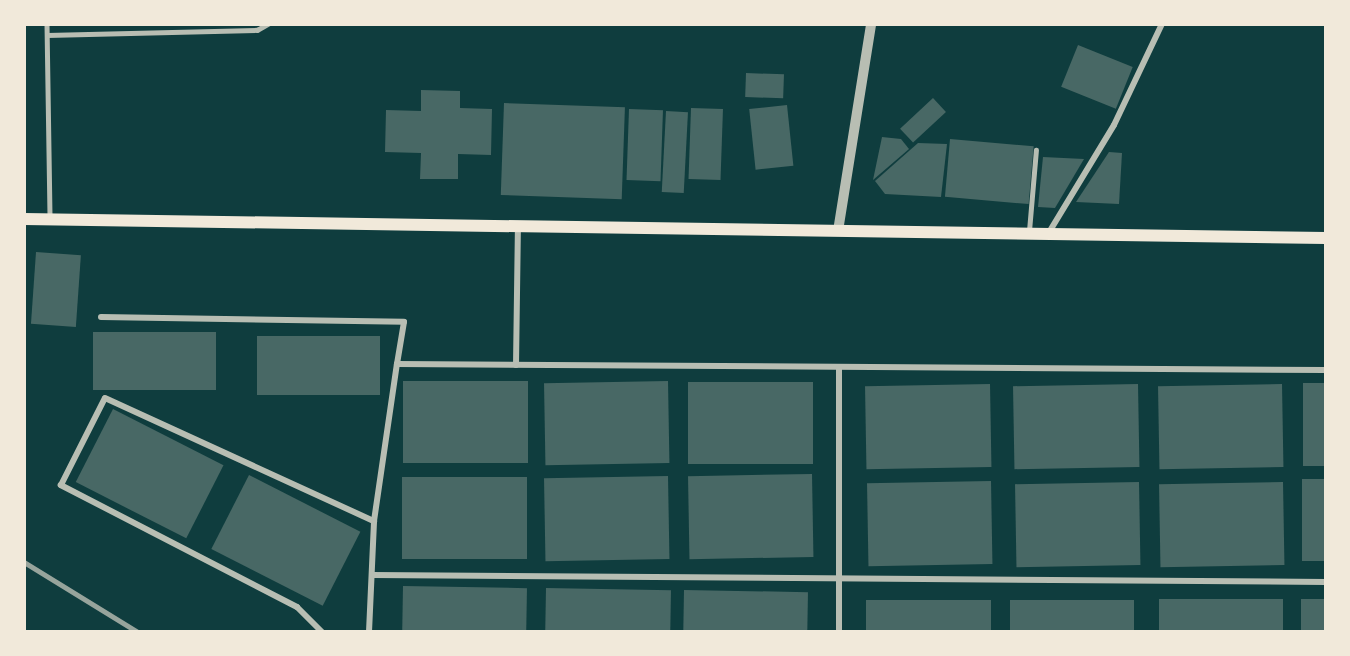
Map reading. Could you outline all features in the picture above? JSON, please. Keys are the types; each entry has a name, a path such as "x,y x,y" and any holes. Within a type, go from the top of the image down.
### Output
{"main road":[{"path":"24,219 1326,238"}],"street":[{"path":"838,231 871,24"},
{"path":"1048,234 1114,125 1162,24"},
{"path":"516,365 518,227"},
{"path":"101,317 404,322 374,521 369,632"},
{"path":"397,364 839,369 1326,370"},
{"path":"839,369 839,632"},
{"path":"322,632 297,607 61,485 105,398 374,521"},
{"path":"372,575 1326,582"}],"lane":[{"path":"46,24 50,220"},
{"path":"47,35 257,30 268,24"},
{"path":"1028,234 1035,150"}],"building":[{"path":"1078,45 1133,67 1116,109 1061,87"},
{"path":"746,73 784,74 783,98 745,97"},
{"path":"421,90 460,91 460,108 492,109 491,155 458,154 458,179 420,179 421,153 385,152 386,110 421,111"},
{"path":"933,98 946,112 913,143 900,129"},
{"path":"504,103 625,107 622,199 501,195"},
{"path":"787,105 793,166 756,170 749,109"},
{"path":"691,108 723,109 721,180 689,179"},
{"path":"629,109 663,110 661,181 627,180"},
{"path":"666,111 688,112 684,193 662,192"},
{"path":"882,137 901,139 909,149 873,180"},
{"path":"950,139 1034,146 1029,204 945,197"},
{"path":"918,143 947,144 941,197 885,194 875,181"},
{"path":"1109,152 1122,153 1119,204 1076,202"},
{"path":"1043,157 1084,159 1055,208 1038,207"},
{"path":"36,252 81,255 76,327 31,324"},
{"path":"93,332 216,332 216,390 93,390"},
{"path":"257,336 380,336 380,395 257,395"},
{"path":"403,381 528,381 528,463 403,463"},
{"path":"668,381 669,463 545,465 544,383"},
{"path":"688,382 813,382 813,464 688,464"},
{"path":"1303,383 1326,383 1326,466 1303,466"},
{"path":"990,384 991,467 866,469 865,386"},
{"path":"1138,384 1139,467 1014,469 1013,386"},
{"path":"1282,384 1283,467 1159,469 1158,386"},
{"path":"113,409 223,465 186,538 76,482"},
{"path":"812,474 813,557 689,559 688,476"},
{"path":"249,475 360,532 323,606 211,549"},
{"path":"668,476 669,559 545,561 544,478"},
{"path":"402,477 527,477 527,559 402,559"},
{"path":"1302,479 1326,479 1326,561 1302,561"},
{"path":"991,481 992,564 868,566 867,483"},
{"path":"1139,482 1140,565 1016,567 1015,484"},
{"path":"1283,482 1284,565 1160,567 1159,484"},
{"path":"403,586 527,588 526,632 402,632"},
{"path":"546,588 671,590 670,632 545,632"},
{"path":"684,590 808,592 807,632 683,632"},
{"path":"1159,599 1283,599 1283,632 1159,632"},
{"path":"1301,599 1326,599 1326,632 1301,632"},
{"path":"866,600 991,600 991,632 866,632"},
{"path":"1010,600 1134,600 1134,632 1010,632"}],"railway":[{"path":"24,562 138,632"}]}
